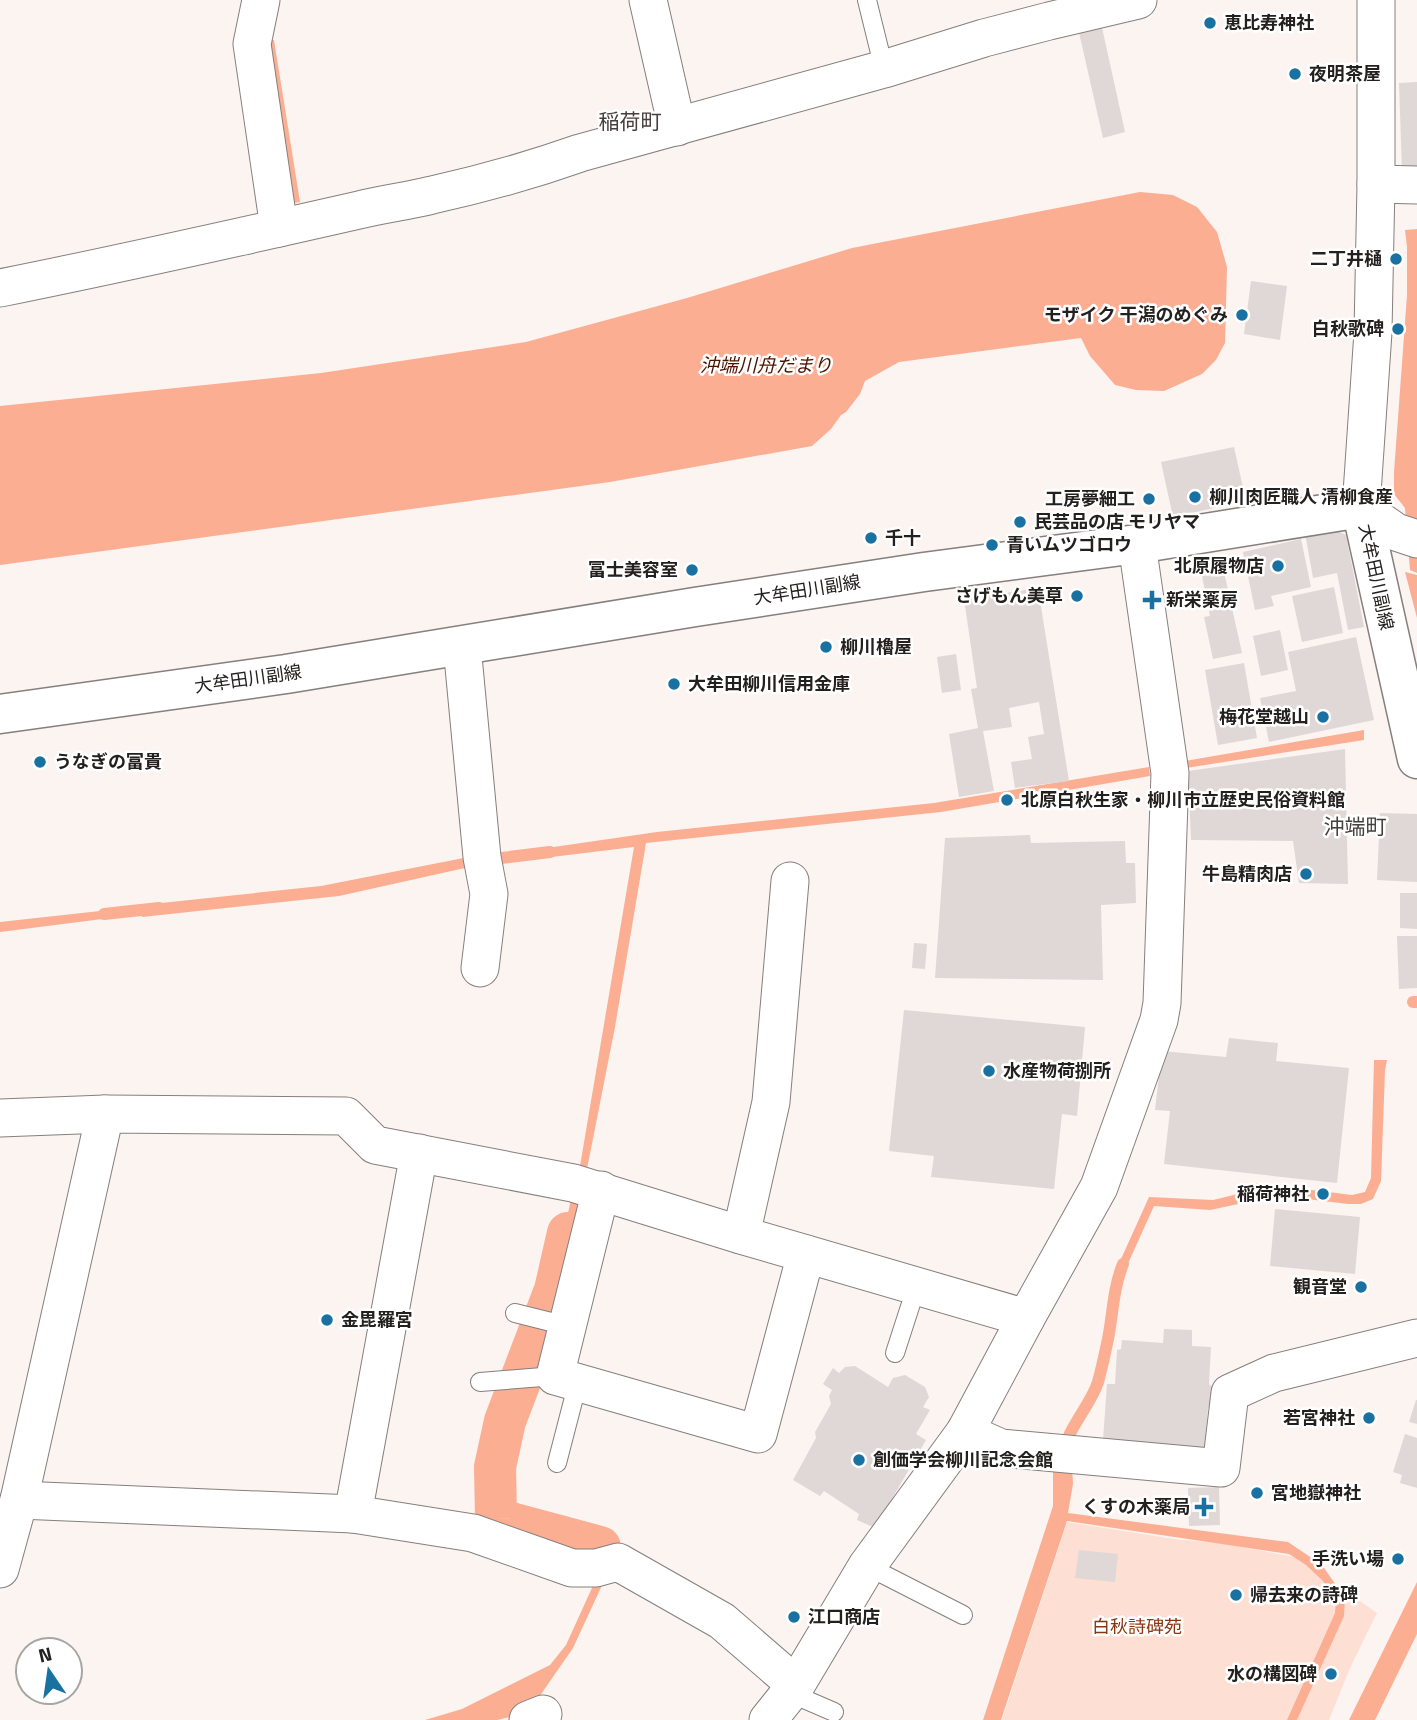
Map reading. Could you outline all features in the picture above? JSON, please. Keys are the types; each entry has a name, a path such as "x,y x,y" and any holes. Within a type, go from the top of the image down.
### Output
{"main road":[{"name":"大牟田川副線","path":"0,713 273,676 924,572 1138,544 1361,508 1417,759"}],"street":[{"path":"261,0 252,44 279,228"},
{"path":"648,0 677,127"},
{"path":"0,288 492,181 580,153 1018,29 1138,0"},
{"path":"1376,0 1377,184 1373,332 1361,508 1406,536"},
{"path":"1377,184 1417,185"},
{"path":"11,1511 353,1514 473,1533 584,1568 618,1562 722,1621 784,1699 867,1566 965,1432 1099,1187 1160,1020 1170,773 1138,544"},
{"path":"462,646 483,863 489,894 480,968"},
{"path":"741,1235 771,1102 790,881"},
{"path":"0,1118 104,1114 346,1116 375,1145 587,1186 741,1235 1026,1318"},
{"path":"0,1569 11,1511 104,1114"},
{"path":"353,1514 419,1153"},
{"path":"587,1186 567,1326 566,1379 758,1434 806,1254"},
{"path":"965,1432 1001,1448 1222,1468 1230,1393 1274,1373 1417,1338"}],"lane":[{"path":"867,0 884,69"},
{"path":"895,1353 917,1285"},
{"path":"515,1312 567,1326"},
{"path":"480,1382 566,1379 557,1463"},
{"path":"867,1566 963,1615"},
{"path":"784,1699 834,1712"}],"green space":[{"name":"白秋詩碑苑","path":"1067,1522 1174,1539 1227,1544 1299,1558 1377,1613 1350,1668 1329,1720 1002,1720"}],"water":[{"path":"263,39 274,40 300,202 289,204"},
{"name":"沖端川舟だまり","path":"1140,192 1173,195 1197,207 1217,232 1227,267 1225,343 1216,360 1202,374 1164,391 1136,390 1115,385 1090,356 1081,338 899,362 865,381 860,394 846,412 812,446 610,482 0,565 0,406 321,373 526,342 687,298 852,248"},
{"path":"1417,229 1417,573 1410,570 1405,508 1394,494 1394,472 1407,295 1405,230"},
{"path":"1405,572 1417,575 1417,618"},
{"path":"1364,730 1364,740 1186,768 1185,761"},
{"path":"1149,767 1150,776 941,812 646,843 615,1027 586,1174 579,1172 634,847 535,859 533,850 657,832 934,803"},
{"path":"489,853 492,862 339,896 142,917 142,905 321,886"},
{"path":"118,909 118,917 0,932 0,922"},
{"path":"1374,1060 1387,1060 1381,1181 1373,1199 1361,1204 1348,1204 1257,1193 1243,1203 1210,1210 1154,1206 1121,1279 1112,1279 1149,1197 1213,1200 1242,1193 1257,1183 1352,1195 1365,1192 1371,1178"},
{"path":"572,1195 581,1200 560,1291 551,1289"},
{"path":"519,1370 529,1373 506,1431 500,1480 502,1517 493,1517 491,1474 501,1416"},
{"path":"1072,1466 1073,1484 1068,1513 1288,1542 1322,1565 1345,1598 1344,1616 1297,1720 1287,1720 1335,1613 1336,1602 1323,1581 1306,1565 1289,1554 1067,1521 1001,1720 983,1720 1053,1506 1053,1467"},
{"path":"546,1528 600,1545 612,1544 613,1551 600,1553 545,1534"},
{"path":"596,1579 604,1581 573,1648 528,1713 497,1720 425,1720 462,1709 550,1665 566,1645"},
{"path":"1417,1582 1417,1634 1375,1720 1349,1720"}],"building":[{"path":"1101,23 1125,132 1103,138 1078,28"},
{"path":"1417,82 1417,171 1402,171 1399,83"},
{"path":"1251,281 1287,286 1280,340 1244,334"},
{"path":"1234,447 1246,501 1173,517 1161,462"},
{"path":"1331,528 1346,535 1364,627 1348,630 1337,573 1313,578 1305,533"},
{"path":"1301,539 1311,587 1271,596 1274,606 1255,610 1243,552"},
{"path":"1224,572 1242,653 1213,659 1204,617 1210,616 1202,576"},
{"path":"1334,587 1343,633 1302,642 1292,596"},
{"path":"1038,588 1069,781 1015,788 1011,762 1032,759 1028,737 1044,734 1039,702 1009,708 1012,727 983,731 994,791 959,797 949,734 978,728 971,689 977,688 964,599"},
{"path":"1280,630 1288,670 1261,676 1253,636"},
{"path":"1356,637 1374,720 1269,742 1260,698 1296,691 1288,652"},
{"path":"956,654 961,690 942,693 937,657"},
{"path":"1244,663 1257,738 1218,745 1205,670"},
{"path":"1345,749 1348,884 1299,883 1293,841 1191,840 1188,771"},
{"path":"1380,813 1417,814 1417,882 1377,880"},
{"path":"1030,835 1031,843 1125,841 1126,863 1135,863 1136,903 1101,905 1103,980 935,978 945,838"},
{"path":"1400,893 1417,893 1417,929 1400,928"},
{"path":"1397,936 1417,936 1417,988 1399,989"},
{"path":"914,943 927,944 925,969 912,968"},
{"name":"水産物荷捌所","path":"904,1010 1085,1027 1077,1116 1062,1114 1054,1189 931,1177 934,1156 889,1151"},
{"path":"1229,1038 1278,1043 1276,1061 1349,1068 1337,1183 1164,1164 1170,1111 1155,1110 1162,1051 1226,1057"},
{"path":"1275,1209 1360,1217 1355,1274 1270,1266"},
{"path":"1164,1329 1192,1330 1192,1346 1211,1347 1209,1384 1217,1392 1217,1401 1208,1408 1205,1451 1186,1450 1186,1446 1103,1440 1107,1384 1115,1384 1117,1350 1121,1349 1122,1340 1163,1343"},
{"name":"創価学会柳川記念会館","path":"855,1366 888,1387 893,1378 905,1375 925,1387 929,1397 923,1407 930,1410 916,1434 926,1440 875,1528 857,1520 859,1514 824,1491 820,1496 793,1480 831,1404 829,1396 832,1390 823,1384 833,1368 839,1373 845,1367"},
{"path":"1417,1400 1417,1424 1409,1422"},
{"path":"1405,1434 1417,1438 1417,1488 1400,1483 1402,1475 1393,1472"},
{"name":"くすの木薬局","path":"1219,1487 1220,1525 1189,1526 1188,1488"},
{"path":"1079,1550 1118,1554 1115,1582 1075,1578"}],"waterway":[{"path":"485,860 550,852"},
{"path":"104,914 159,908"},
{"path":"568,1233 555,1290 505,1421 495,1467 496,1519 600,1547"},
{"path":"1065,1451 1066,1443 1098,1382 1123,1264"}],"place":[{"name":"恵比寿神社","path":"1210,23"},
{"name":"夜明茶屋","path":"1295,74"},
{"name":"二丁井樋","path":"1396,259"},
{"name":"モザイク 干潟のめぐみ","path":"1242,315"},
{"name":"白秋歌碑","path":"1398,329"},
{"name":"柳川肉匠職人 清柳食産","path":"1195,497"},
{"name":"工房夢細工","path":"1149,499"},
{"name":"民芸品の店 モリヤマ","path":"1020,522"},
{"name":"千十","path":"871,538"},
{"name":"青いムツゴロウ","path":"992,545"},
{"name":"北原履物店","path":"1278,566"},
{"name":"冨士美容室","path":"692,570"},
{"name":"さげもん美草","path":"1077,596"},
{"name":"新栄薬房","path":"1152,600"},
{"name":"柳川櫓屋","path":"826,647"},
{"name":"大牟田柳川信用金庫","path":"674,684"},
{"name":"梅花堂越山","path":"1323,717"},
{"name":"うなぎの富貴","path":"40,762"},
{"name":"北原白秋生家・柳川市立歴史民俗資料館","path":"1007,800"},
{"name":"牛島精肉店","path":"1306,874"},
{"name":"水産物荷捌所","path":"989,1071"},
{"name":"稲荷神社","path":"1323,1194"},
{"name":"観音堂","path":"1361,1287"},
{"name":"金毘羅宮","path":"327,1320"},
{"name":"若宮神社","path":"1369,1418"},
{"name":"創価学会柳川記念会館","path":"859,1460"},
{"name":"宮地嶽神社","path":"1257,1493"},
{"name":"くすの木薬局","path":"1204,1507"},
{"name":"手洗い場","path":"1398,1559"},
{"name":"帰去来の詩碑","path":"1236,1595"},
{"name":"江口商店","path":"794,1617"},
{"name":"水の構図碑","path":"1331,1674"}],"district":[{"name":"稲荷町","path":"630,122"},
{"name":"沖端町","path":"1355,827"}]}
